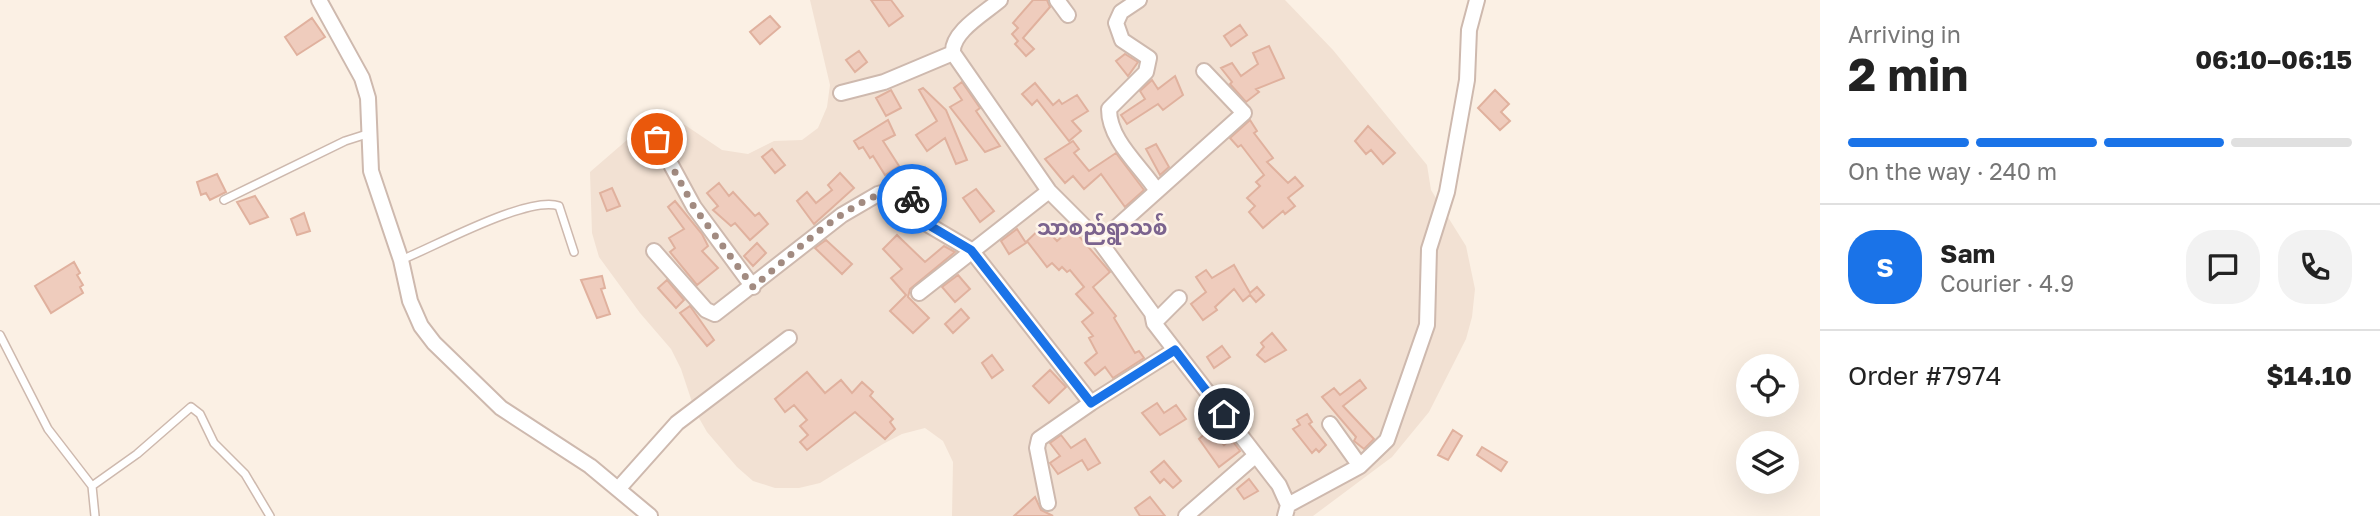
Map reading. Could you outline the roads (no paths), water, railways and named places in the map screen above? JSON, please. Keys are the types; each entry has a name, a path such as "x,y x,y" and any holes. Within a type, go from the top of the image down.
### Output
{"street":[{"path":"319,0 362,78 368,99 367,134 371,171 401,260 410,301 421,326 434,343 501,408 590,466 650,516"},
{"path":"1000,0 958,36 952,46 953,53 1049,191 1100,242 1152,313 1154,323 1279,485 1286,510 1360,466 1387,440 1427,325 1429,249 1447,192 1467,80 1469,30 1477,0"},
{"path":"1057,0 1068,15"},
{"path":"1139,0 1117,15 1116,23 1122,40 1149,58 1146,72 1109,109 1109,119 1115,136 1157,191"},
{"path":"841,93 884,82 953,53"},
{"path":"1100,242 1244,113 1204,71"},
{"path":"657,139 694,207 753,287"},
{"path":"654,251 706,310 715,314 842,215 877,194 901,187 927,224 971,250 1091,403"},
{"path":"919,293 1049,191"},
{"path":"1154,323 1179,298"},
{"path":"619,488 677,423 789,338"},
{"path":"1048,503 1037,448 1039,439 1175,350"},
{"path":"1330,424 1360,466"},
{"path":"1185,516 1256,455"}],"lane":[{"path":"224,200 345,141 367,134"},
{"path":"401,260 488,221 548,202 559,206 574,252"},
{"path":"0,335 48,429 92,486 95,516"},
{"path":"92,486 138,454 191,407 200,414 214,443 245,474 270,516"}],"district":[{"name":"သာစည်ရွာသစ်","path":"1102,227"}]}
